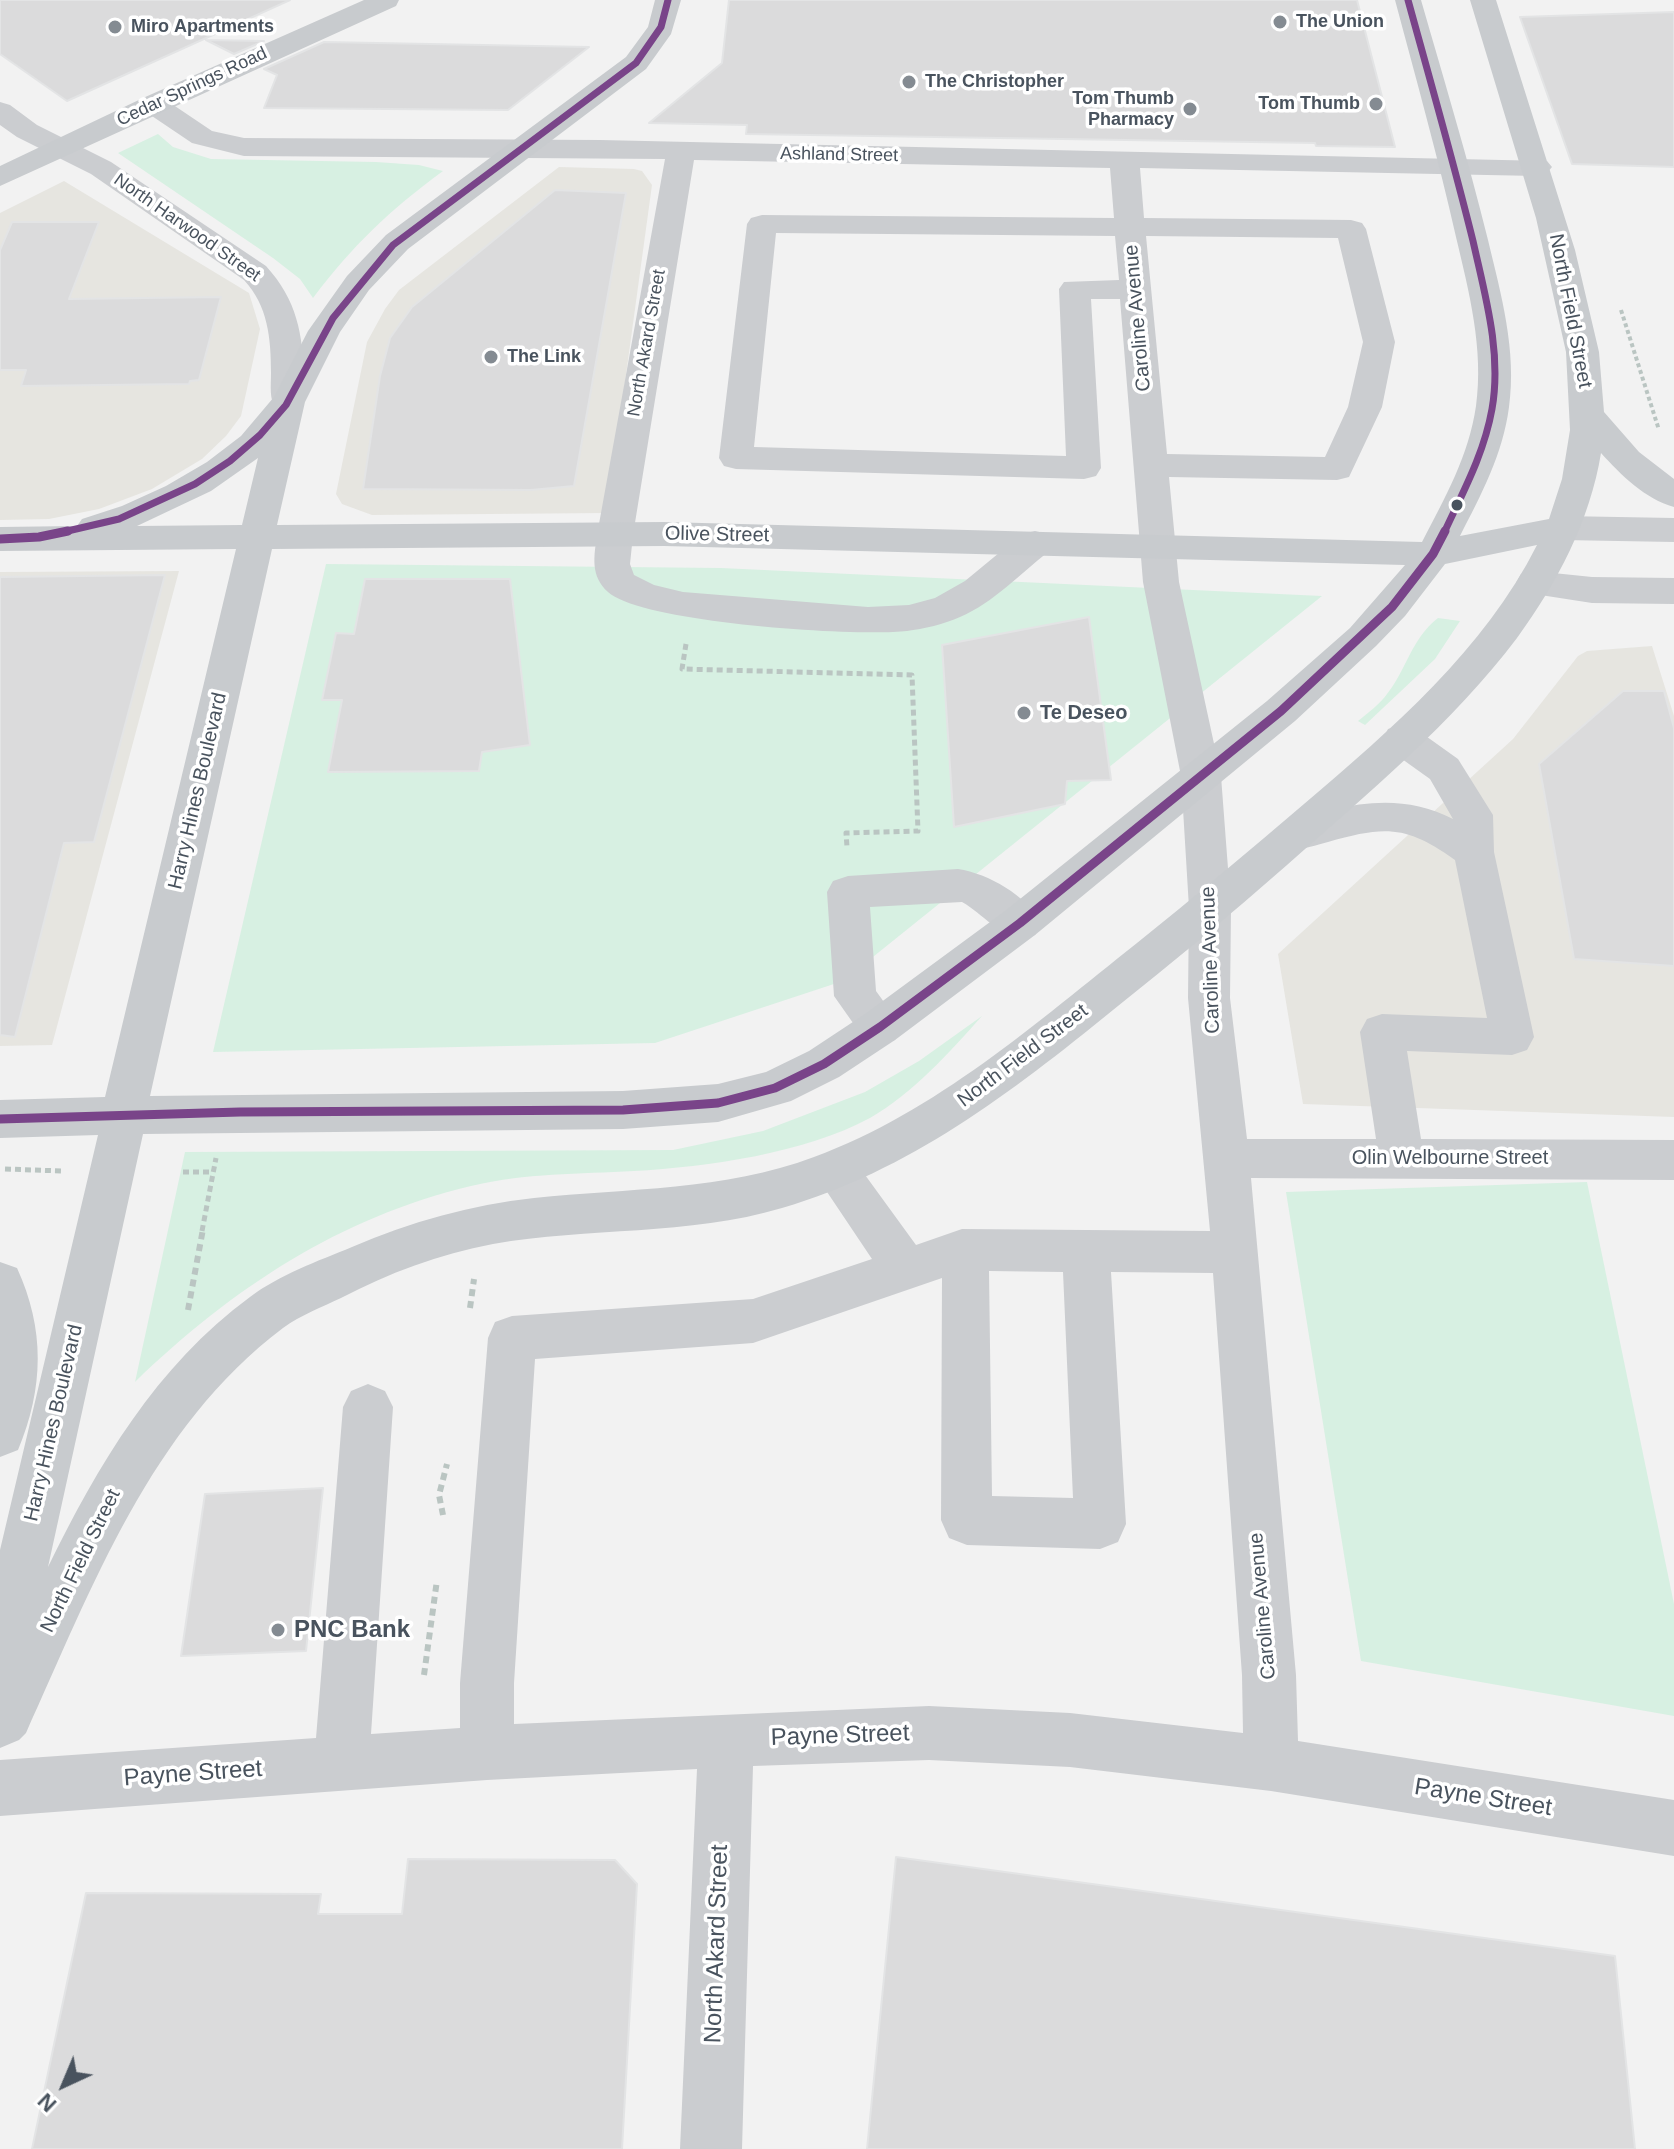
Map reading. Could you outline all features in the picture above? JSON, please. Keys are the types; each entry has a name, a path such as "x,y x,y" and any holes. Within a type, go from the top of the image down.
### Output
{"main road":[{"name":"Cedar Springs Road","path":"0,177 153,104 386,0"},
{"name":"Harry Hines Boulevard","path":"0,1662 288,402 324,331 358,283 397,242 636,63 661,33 667,17 668,0"},
{"path":"0,1119 124,1114 623,1110 718,1103 775,1088 824,1064 880,1027 1020,923 1281,711 1363,637 1402,596 1433,554 1477,466 1493,406 1495,355 1486,297 1408,0"},
{"name":"North Field Street","path":"0,1721 7,1714 106,1503 158,1422 208,1359 272,1308 358,1265 431,1239 499,1223 669,1209 742,1199 836,1171 891,1147 953,1110 1210,908 1402,739 1471,668 1501,633 1534,583 1562,528 1583,464 1589,416 1584,359 1571,292 1537,167 1483,0"},
{"path":"41,539 105,524 155,504 209,475 254,443 288,402"},
{"path":"1589,416 1635,468 1674,495"},
{"name":"Olive Street","path":"0,539 615,535 1433,554 1562,528"},
{"name":"Olive Street","path":"1433,554 1534,583"},
{"path":"0,1283 15,1324 13,1379 0,1433"}],"street":[{"name":"Ashland Street","path":"153,104 202,137 244,147 520,148 1537,167"},
{"name":"North Harwood Street","path":"0,111 60,148 101,168 270,286 284,317 288,402"},
{"name":"North Akard Street","path":"681,152 615,535 611,570 619,582 658,602 868,620 909,618 947,608 978,590 1035,543"},
{"name":"Caroline Avenue","path":"1124,160 1142,364 1124,451 1158,546 1161,582 1201,776 1210,908 1209,998 1227,1158 1269,1675 1271,1764"},
{"path":"1335,164 1379,342 1365,407 1337,469 1124,451 1084,468 736,458 762,224 1351,229"},
{"path":"1124,451 1079,364 1075,289 1135,290"},
{"path":"1079,364 1142,364"},
{"path":"1562,528 1674,530"},
{"path":"1534,583 1592,590 1674,591"},
{"path":"1401,1157 1382,1032 1512,1037 1474,852 1473,815 1444,769 1402,739"},
{"path":"1294,836 1379,814 1414,818 1437,827 1474,852"},
{"path":"880,1027 855,996 848,892 958,885 971,887 1020,923"},
{"name":"Olin Welbourne Street","path":"1227,1158 1674,1160"},
{"path":"836,1171 906,1269"},
{"path":"487,1753 487,1683 512,1338 753,1321 965,1250 1233,1252"},
{"path":"965,1250 967,1520 1100,1524 1086,1251"},
{"path":"341,1764 368,1407"},
{"name":"Payne Street","path":"0,1788 487,1753 929,1733 1070,1740 1271,1764 1674,1828"},
{"name":"North Akard Street","path":"711,2149 721,1825 727,1740"}],"path":[{"path":"1618,299 1663,443"},
{"path":"688,630 682,669 912,675 918,831 846,833 848,892"},
{"path":"187,1319 217,1150"},
{"path":"0,1169 64,1171"},
{"path":"183,1172 213,1172"}],"shaded area":[{"name":"The Link","path":"559,167 634,169 642,171 652,185 607,513 372,515 342,504 336,494 367,342 385,309 399,290"},
{"path":"64,181 249,293 260,329 241,416 202,459 152,489 99,509 49,519 0,520 0,213"},
{"path":"179,571 52,1045 0,1046 0,572"},
{"path":"1652,646 1674,716 1674,1117 1303,1104 1278,954 1513,739 1578,656 1587,651"}],"green space":[{"path":"158,134 173,147 211,159 376,162 419,165 443,171 373,229 313,298 300,279 273,258 118,153"},
{"path":"326,564 721,568 1322,596 843,981 655,1043 213,1052"},
{"path":"1438,618 1460,621 1435,659 1365,725 1358,721 1384,698 1421,635"},
{"path":"982,1016 944,1058 901,1097 870,1118 816,1140 724,1162 634,1171 532,1176 492,1182 423,1200 377,1217 332,1237 249,1287 210,1316 135,1382 185,1152 673,1150 763,1131 865,1092 919,1061"},
{"path":"1587,1182 1674,1604 1674,1716 1361,1661 1286,1192"}],"building":[{"name":"Miro Apartments","path":"0,0 290,0 67,101 0,54"},
{"path":"729,0 1357,0 1395,147 746,134 747,125 649,123 722,63"},
{"path":"1674,12 1674,167 1572,164 1520,17"},
{"path":"206,40 264,41 234,54"},
{"path":"324,42 589,47 508,110 264,108 277,75 264,69"},
{"name":"The Link","path":"555,190 626,193 574,486 531,490 363,489 380,376 390,338 412,307"},
{"path":"12,222 99,222 69,299 221,297 199,380 190,381 189,384 21,386 26,370 0,370 0,250"},
{"path":"165,575 94,842 64,843 15,1037 0,1035 0,577"},
{"path":"365,579 510,579 530,745 482,752 479,771 328,772 342,700 322,700 336,633 354,634"},
{"name":"Te Deseo","path":"1089,617 1111,780 1067,781 1065,804 954,827 942,645"},
{"path":"1623,691 1664,691 1674,728 1674,966 1574,959 1539,764"},
{"path":"323,1488 306,1651 181,1656 205,1494"},
{"path":"896,1857 1615,1956 1635,2149 867,2149"},
{"path":"408,1859 615,1860 637,1884 622,2149 32,2149 86,1893 321,1894 318,1914 402,1914"}],"transit line":[{"path":"0,539 39,537 119,519 195,484 230,461 260,435 286,405 333,318 393,245 636,63 661,27 668,0"},
{"path":"0,1119 240,1112 623,1110 718,1103 775,1088 824,1064 880,1027 1020,923 1281,711 1363,637 1392,607 1433,554 1482,454 1493,406 1495,355 1486,297 1462,196 1408,0"}],"place":[{"name":"The Union","path":"1280,22"},
{"name":"Miro Apartments","path":"115,27"},
{"name":"The Christopher","path":"909,82"},
{"name":"Tom Thumb","path":"1376,104"},
{"name":"Tom Thumb Pharmacy","path":"1190,109"},
{"name":"The Link","path":"491,357"},
{"name":"Te Deseo","path":"1024,713"},
{"name":"PNC Bank","path":"278,1630"}]}
